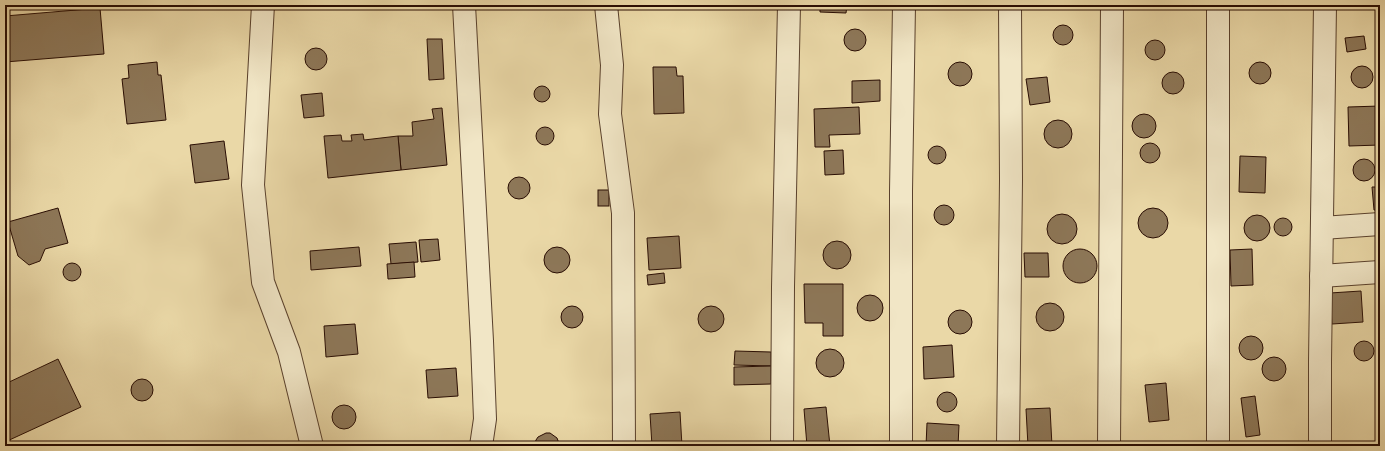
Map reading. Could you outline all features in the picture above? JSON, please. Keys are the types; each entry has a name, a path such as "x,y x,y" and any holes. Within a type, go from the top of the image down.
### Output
{"street":[{"path":"263,5 253,185 263,282 289,352 312,446"},
{"path":"464,5 482,341 485,419 481,446"},
{"path":"606,5 612,65 610,114 623,213 624,446"},
{"path":"782,446 790,5"},
{"path":"901,446 901,191 904,5"},
{"path":"1008,446 1011,180 1010,5"},
{"path":"1109,446 1112,5"},
{"path":"1218,5 1218,446"},
{"path":"1320,446 1325,5"},
{"path":"1322,228 1380,224"},
{"path":"1322,276 1380,272"}],"building":[{"path":"69,5 99,5 100,8 72,11"},
{"path":"820,5 847,5 846,13 820,12"},
{"path":"1347,5 1380,5 1380,6 1347,7"},
{"path":"100,8 104,54 5,62 5,16"},
{"path":"1063,25 1070,28 1073,35 1070,42 1063,45 1056,42 1053,35 1056,28"},
{"path":"855,29 863,32 866,40 863,48 855,51 847,48 844,40 847,32"},
{"path":"1364,36 1366,49 1347,52 1345,38"},
{"path":"427,39 442,39 444,79 429,80"},
{"path":"1155,40 1162,43 1165,50 1162,57 1155,60 1148,57 1145,50 1148,43"},
{"path":"316,48 324,51 327,59 324,67 316,70 308,67 305,59 308,51"},
{"path":"157,62 158,75 161,75 166,120 127,124 122,79 129,78 128,65"},
{"path":"960,62 969,65 972,74 969,83 960,86 951,83 948,74 951,65"},
{"path":"1260,62 1268,65 1271,73 1268,81 1260,84 1252,81 1249,73 1252,65"},
{"path":"1362,66 1370,69 1373,77 1370,85 1362,88 1354,85 1351,77 1354,69"},
{"path":"653,67 676,67 677,76 683,76 684,113 654,114"},
{"path":"1173,72 1181,75 1184,83 1181,91 1173,94 1165,91 1162,83 1165,75"},
{"path":"1047,77 1050,102 1030,105 1026,79"},
{"path":"880,80 880,101 852,103 852,81"},
{"path":"542,86 549,91 550,94 545,101 542,102 535,97 534,94 539,87"},
{"path":"322,93 324,116 304,118 301,95"},
{"path":"1380,106 1380,145 1349,146 1348,107"},
{"path":"859,107 860,134 829,135 830,147 815,147 814,109"},
{"path":"442,108 447,165 401,170 398,136 413,136 412,122 434,119 432,109"},
{"path":"1144,114 1152,118 1156,126 1152,134 1144,138 1136,134 1132,126 1136,118"},
{"path":"1058,120 1068,124 1072,134 1068,144 1058,148 1048,144 1044,134 1048,124"},
{"path":"545,127 551,130 554,136 551,142 545,145 539,142 536,136 539,130"},
{"path":"363,134 364,140 398,136 401,170 328,178 324,136 341,135 342,141 352,141 351,135"},
{"path":"224,141 229,179 195,183 190,145"},
{"path":"1150,143 1157,146 1160,153 1157,160 1150,163 1143,160 1140,153 1143,146"},
{"path":"933,146 941,146 946,151 944,162 941,164 933,164 928,159 928,151"},
{"path":"843,150 844,174 825,175 824,151"},
{"path":"1240,156 1266,157 1265,193 1239,192"},
{"path":"1364,159 1372,162 1375,170 1372,178 1364,181 1356,178 1353,170 1356,162"},
{"path":"519,177 527,180 530,188 527,196 519,199 511,196 508,188 511,180"},
{"path":"1372,187 1380,187 1380,210 1374,210"},
{"path":"598,190 609,190 609,206 598,206"},
{"path":"940,205 948,205 954,211 954,219 948,225 940,225 934,219 934,211"},
{"path":"58,208 68,243 45,249 40,261 29,265 18,256 8,222"},
{"path":"1153,208 1163,213 1168,223 1163,233 1153,238 1143,233 1138,223 1143,213"},
{"path":"1062,214 1073,218 1077,229 1073,240 1062,244 1051,240 1047,229 1051,218"},
{"path":"1257,215 1266,219 1270,228 1266,237 1257,241 1248,237 1244,228 1248,219"},
{"path":"1279,218 1287,218 1292,223 1290,234 1287,236 1279,236 1274,231 1274,223"},
{"path":"679,236 681,268 649,270 647,238"},
{"path":"438,239 440,260 421,262 419,240"},
{"path":"837,241 847,245 851,255 847,265 837,269 827,265 823,255 827,245"},
{"path":"416,242 418,262 391,264 389,244"},
{"path":"359,247 361,266 311,270 310,251"},
{"path":"557,247 566,251 570,260 566,269 557,273 548,269 544,260 548,251"},
{"path":"1080,249 1092,254 1097,266 1092,278 1080,283 1068,278 1063,266 1068,254"},
{"path":"1252,249 1253,285 1231,286 1230,250"},
{"path":"1024,253 1048,253 1049,277 1025,277"},
{"path":"414,262 415,277 388,279 387,264"},
{"path":"68,263 76,263 81,268 79,279 76,281 68,281 63,276 63,268"},
{"path":"664,273 665,283 648,285 647,275"},
{"path":"804,284 843,284 843,336 823,336 823,323 805,323"},
{"path":"1361,291 1363,322 1332,324 1330,293"},
{"path":"870,295 879,299 883,308 879,317 870,321 861,317 857,308 861,299"},
{"path":"1050,303 1060,307 1064,317 1060,327 1050,331 1040,327 1036,317 1040,307"},
{"path":"568,306 576,306 583,313 583,321 576,328 568,328 561,321 561,313"},
{"path":"711,306 720,310 724,319 720,328 711,332 702,328 698,319 702,310"},
{"path":"960,310 965,311 971,317 971,327 965,333 960,334 955,333 949,327 948,322 949,317 955,311"},
{"path":"355,324 358,354 326,357 324,326"},
{"path":"1251,336 1260,339 1263,348 1260,357 1251,360 1242,357 1239,348 1242,339"},
{"path":"1364,341 1371,344 1374,351 1371,358 1364,361 1357,358 1354,351 1357,344"},
{"path":"952,345 954,377 924,379 923,347"},
{"path":"830,349 840,353 844,363 840,373 830,377 820,373 816,363 820,353"},
{"path":"735,351 771,352 771,366 734,365"},
{"path":"1274,357 1283,360 1286,369 1283,378 1274,381 1265,378 1262,369 1265,360"},
{"path":"58,359 81,407 5,442 5,384"},
{"path":"771,366 771,384 734,385 734,367"},
{"path":"456,368 458,396 428,398 426,370"},
{"path":"142,379 150,382 153,390 150,398 142,401 134,398 131,390 134,382"},
{"path":"1166,383 1169,420 1149,422 1145,385"},
{"path":"947,392 954,395 957,402 954,409 947,412 940,409 937,402 940,395"},
{"path":"1255,396 1260,435 1246,437 1241,398"},
{"path":"344,405 353,408 356,417 353,426 344,429 335,426 332,417 335,408"},
{"path":"826,407 830,446 807,446 804,409"},
{"path":"1050,408 1052,446 1028,446 1026,409"},
{"path":"680,412 682,446 652,446 650,414"},
{"path":"927,423 959,425 958,446 926,446"},
{"path":"546,433 550,433 557,438 560,446 534,446 538,437"}]}
